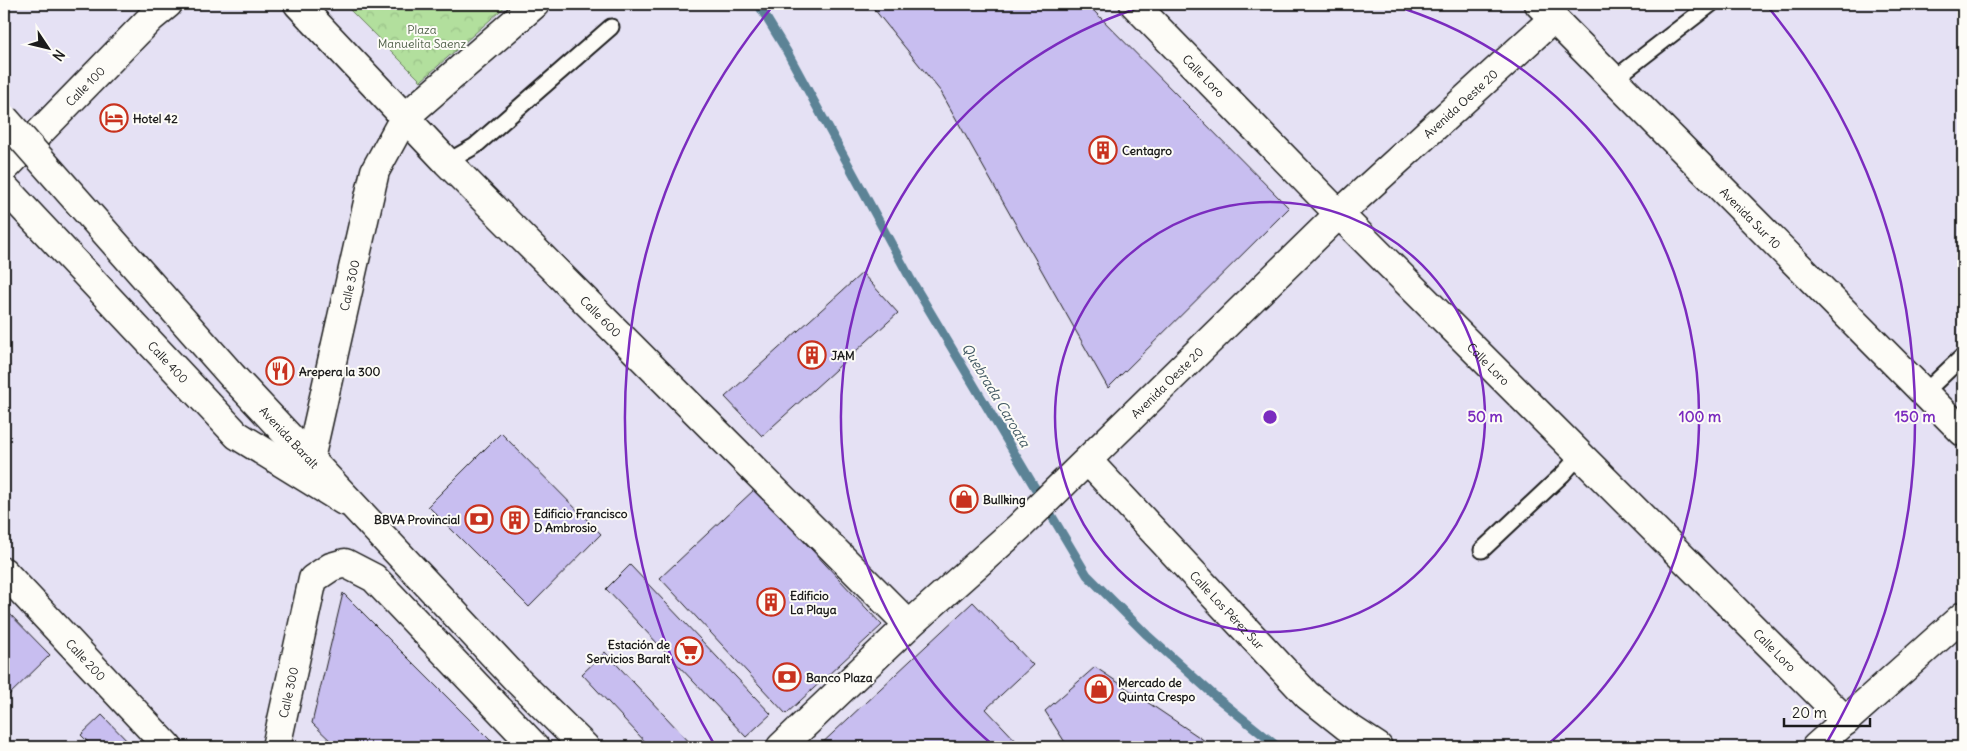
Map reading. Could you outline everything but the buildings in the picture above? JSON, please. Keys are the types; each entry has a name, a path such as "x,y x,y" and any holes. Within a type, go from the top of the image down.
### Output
{"street":[{"name":"Calle 100","path":"4,169 168,4"},
{"name":"Calle 600","path":"298,4 447,162 909,625"},
{"path":"404,118 535,4"},
{"name":"Calle Loro","path":"1134,4 1339,214 1846,721"},
{"name":"Avenida Oeste 20","path":"781,747 909,625 1019,528 1547,11"},
{"name":"Avenida Sur 10","path":"1547,11 1963,432"},
{"name":"Avenida Baralt","path":"4,118 234,378 517,680 585,747"},
{"name":"Calle 300","path":"310,459 375,172 404,118"},
{"name":"Calle 400","path":"4,187 237,435 356,508"},
{"name":"Calle Los Pérez Sur","path":"1088,461 1307,695 1346,726 1378,747"},
{"name":"Calle 300","path":"276,747 314,579 331,567 345,563 374,578 535,747"},
{"name":"Calle 200","path":"4,572 168,747"},
{"path":"1816,747 1963,616"}],"lane":[{"path":"1614,79 1711,4"},
{"path":"447,162 475,146 611,27"},
{"path":"1924,392 1963,356"},
{"path":"1482,550 1563,474 1581,454"}],"shaded area":[{"path":"4,4 1963,4 1963,747 4,747"}],"green space":[{"name":"Plaza Manuelita Saenz","path":"344,4 508,4 421,81"}],"waterway":[{"name":"Quebrada Caroata","path":"758,4 786,50 910,278 1087,575 1147,635 1216,697 1278,747"}],"place":[{"name":"Hotel 42","path":"114,118"},
{"name":"Centagro","path":"1103,150"},
{"name":"JAM","path":"812,355"},
{"name":"Arepera la 300","path":"280,371"},
{"name":"Bullking","path":"964,499"},
{"name":"BBVA Provincial","path":"479,519"},
{"name":"Edificio Francisco D Ambrosio","path":"515,520"},
{"name":"Edificio La Playa","path":"771,602"},
{"name":"Estación de Servicios Baralt","path":"689,651"},
{"name":"Banco Plaza","path":"787,677"},
{"name":"Mercado de Quinta Crespo","path":"1099,689"}]}
